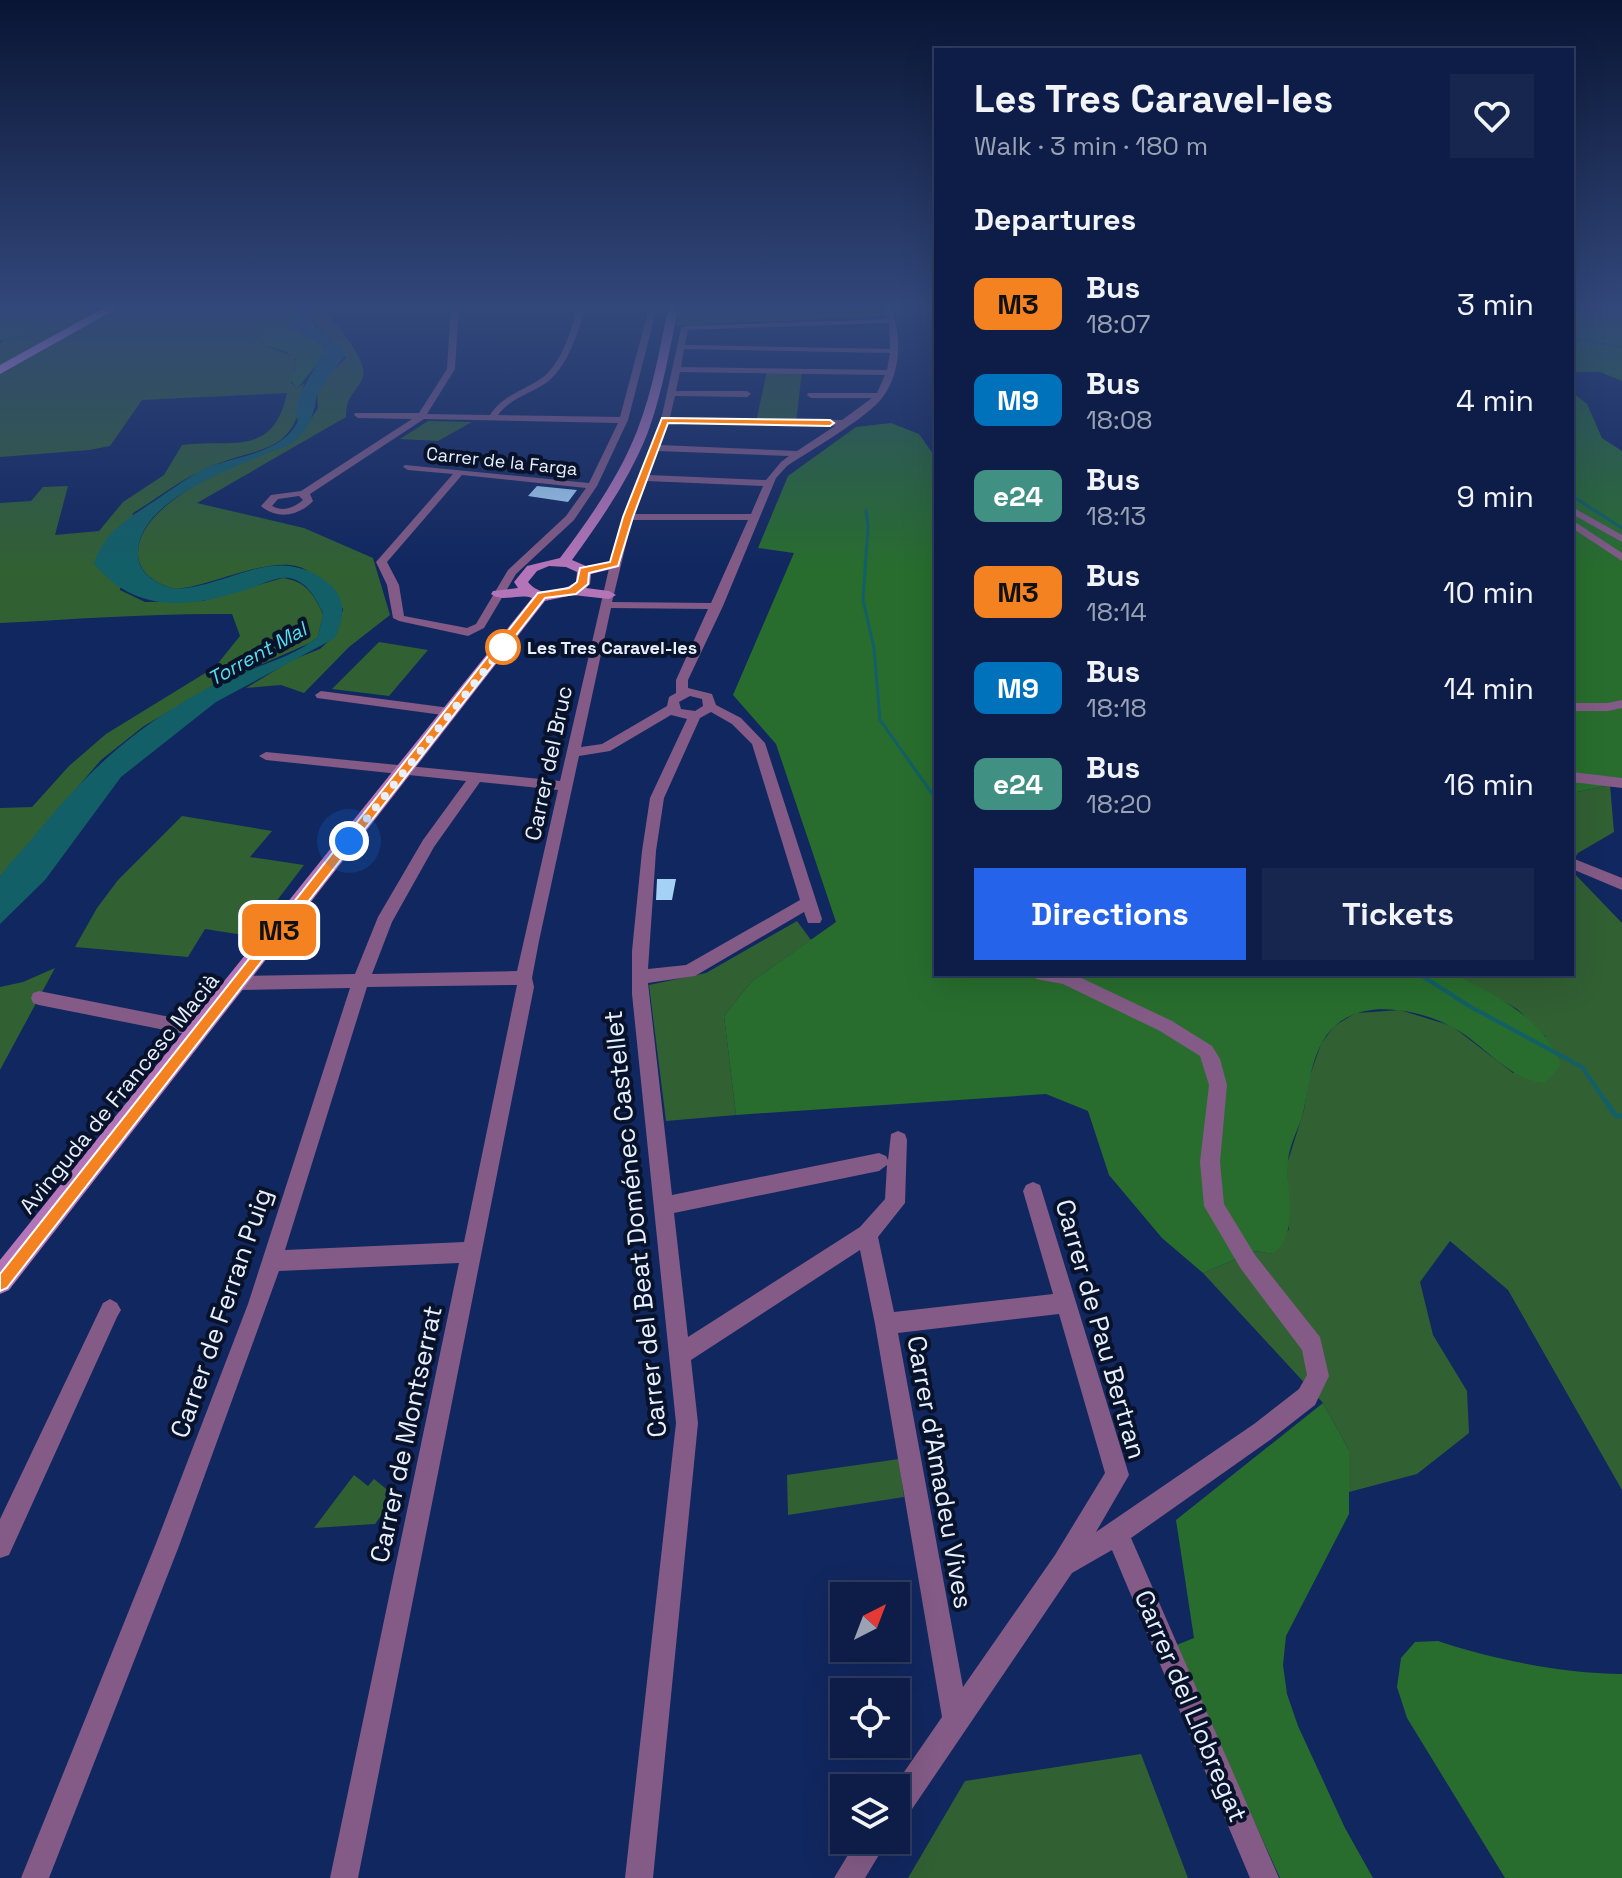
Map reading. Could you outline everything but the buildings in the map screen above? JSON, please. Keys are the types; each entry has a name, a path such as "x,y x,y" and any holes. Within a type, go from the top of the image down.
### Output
{"street":[{"path":"303,494 421,417 437,392"},
{"path":"492,418 498,407 519,392"},
{"path":"460,472 381,562 393,585 399,618 468,632 480,626 512,572 570,518 592,486 624,420 631,392"},
{"path":"557,562 615,484 639,441 654,392"},
{"path":"682,693 682,680 769,483 779,468 871,405 882,392"},
{"path":"671,393 747,394"},
{"name":"Carrer del Bruc","path":"523,990 531,941 615,564 628,517 656,448 671,393"},
{"path":"811,395 880,396"},
{"path":"358,415 624,420"},
{"path":"665,420 843,423"},
{"path":"656,448 798,454"},
{"name":"Carrer de la Farga","path":"408,467 592,486"},
{"path":"645,478 769,483"},
{"path":"1574,511 1622,539"},
{"path":"628,517 753,517"},
{"path":"1574,524 1622,558"},
{"path":"531,553 584,571 615,564"},
{"name":"Avinguda de Francesc Macià","path":"0,1281 450,712 534,593 521,582 526,572 557,562"},
{"path":"572,591 583,584 584,571"},
{"path":"498,594 572,591 607,600 717,606"},
{"path":"673,708 673,700 682,693 704,694 710,700 702,711"},
{"path":"321,695 450,712"},
{"path":"1574,707 1622,704"},
{"path":"573,753 605,748 673,708"},
{"path":"673,708 682,715 702,711 725,712 742,724 758,743 814,919"},
{"name":"Carrer del Beat Doménec Castellet","path":"639,1878 687,1423 639,977 657,798 702,711"},
{"path":"266,756 565,786"},
{"name":"Carrer de Ferran Puig","path":"35,1878 167,1546 273,1261 361,980 389,911 428,844 476,777"},
{"path":"1574,777 1622,783"},
{"path":"1574,864 1622,884"},
{"path":"639,977 689,971 809,902"},
{"path":"1054,976 1066,978 1166,1026 1206,1051 1218,1085 1210,1162 1214,1206 1248,1262 1312,1345 1318,1376 1307,1397 1117,1534 1063,1564"},
{"path":"238,983 480,979 523,990"},
{"name":"Carrer de Montserrat","path":"344,1878 523,990"},
{"path":"39,998 200,1030"},
{"path":"681,1354 867,1234 895,1203 898,1140"},
{"path":"664,1206 879,1162"},
{"name":"Carrer de Pau Bertran","path":"910,1787 1063,1564 1117,1475 1033,1191"},
{"name":"Carrer d'Amadeu Vives","path":"867,1234 886,1324 956,1720"},
{"path":"273,1261 472,1252"},
{"path":"886,1324 1064,1303"},
{"path":"0,1546 110,1310"},
{"name":"Carrer del Llobregat","path":"1117,1534 1265,1878"},
{"path":"848,1878 864,1854"}],"shaded area":[{"path":"0,392 303,392 294,424 274,444 197,472 133,513 120,590 145,602 203,601 283,578 298,582 308,590 323,614 318,637 310,643 214,685 144,726 101,760 0,877 0,808 32,807 69,766 106,734 215,667 240,636 232,614 0,623 0,503 31,501 43,487 68,486 55,535 99,531 123,502 164,475 182,445 233,443 261,437 272,428 287,393 142,400 110,446 0,457"},
{"path":"318,392 308,425 300,436 292,443 209,479 168,503 152,518 142,535 138,554 141,568 150,578 175,589 272,566 290,566 309,571 328,583 341,602 342,616 335,638 216,702 121,777 45,880 0,924 0,877 76,788 118,748 190,698 231,677 295,652 318,637 323,613 309,590 291,578 280,578 210,599 169,603 130,593 111,581 94,564 99,551 114,531 186,479 208,467 258,452 282,440 298,421 296,412 301,393"},
{"path":"355,392 346,409 346,417 197,503 304,528 373,558 390,615 349,647 304,693 281,685 246,688 292,660 320,649 337,633 343,609 314,576 297,566 264,567 175,589 150,577 141,567 138,553 143,534 155,516 174,499 222,472 288,445 301,434 318,408 317,393"},
{"path":"763,392 800,392 796,423 756,422"},
{"path":"428,421 472,422 438,441 400,439"},
{"path":"379,642 428,650 389,696 332,689"},
{"path":"1610,785 1614,832 1578,853 1574,859 1574,793"},
{"path":"182,816 272,831 250,857 304,865 250,936 205,929 188,957 75,947 97,908 118,880"},
{"path":"1574,873 1622,923 1622,1490 1508,1290 1450,1241 1420,1282 1433,1335 1467,1391 1469,1433 1417,1474 1349,1492 1349,1450 1323,1403 1203,1273 1255,1251 1273,1254 1289,1229 1287,1164 1304,1110 1308,1081 1321,1044 1334,1026 1356,1013 1400,1010 1452,1026 1513,1073 1546,1037 1517,1009 1459,976 1574,976"},
{"path":"797,921 811,940 751,982 724,1016 736,1115 666,1121 649,985 706,973"},
{"path":"55,968 0,1070 0,987 23,982"},
{"path":"899,1459 904,1497 788,1515 787,1475"},
{"path":"354,1475 368,1486 374,1479 395,1496 375,1524 314,1528"},
{"path":"1141,1754 1188,1878 908,1878 965,1781"}],"green space":[{"path":"1574,394 1587,404 1602,438 1622,451 1622,787 1610,785 1574,793"},
{"path":"891,423 919,434 934,455 934,976 1459,976 1517,1010 1543,1034 1561,1065 1545,1083 1519,1075 1464,1034 1427,1016 1385,1009 1346,1018 1327,1035 1311,1071 1302,1116 1289,1155 1290,1211 1282,1245 1273,1254 1255,1251 1203,1273 1162,1238 1109,1175 1088,1111 1046,1094 736,1115 724,1016 751,982 836,922 776,744 733,695 794,553 758,548 788,476 856,427"},
{"path":"1323,1403 1349,1450 1349,1514 1286,1636 1283,1665 1287,1694 1298,1726 1345,1828 1373,1878 1280,1878 1174,1646 1194,1638 1176,1520"},
{"path":"1438,1641 1528,1664 1622,1674 1622,1878 1505,1878 1407,1718 1397,1687 1401,1658 1415,1642"}],"waterway":[{"path":"1574,497 1622,528"},
{"path":"866,510 868,527 863,600 874,648 880,720 934,796"},
{"path":"1422,976 1469,1006 1582,1067 1608,1105"},
{"path":"1607,1103 1616,1116 1622,1116"}],"bus line":[{"name":"M3","path":"0,1281 541,596 572,591 583,584 584,571 615,564 628,517 665,420 830,423"}],"place":[{"name":"Les Tres Caravel-les","path":"503,647"}],"route":[{"path":"349,841 508,641 503,647"}],"water label":[{"name":"Torrent Mal","path":"257,654"}]}
